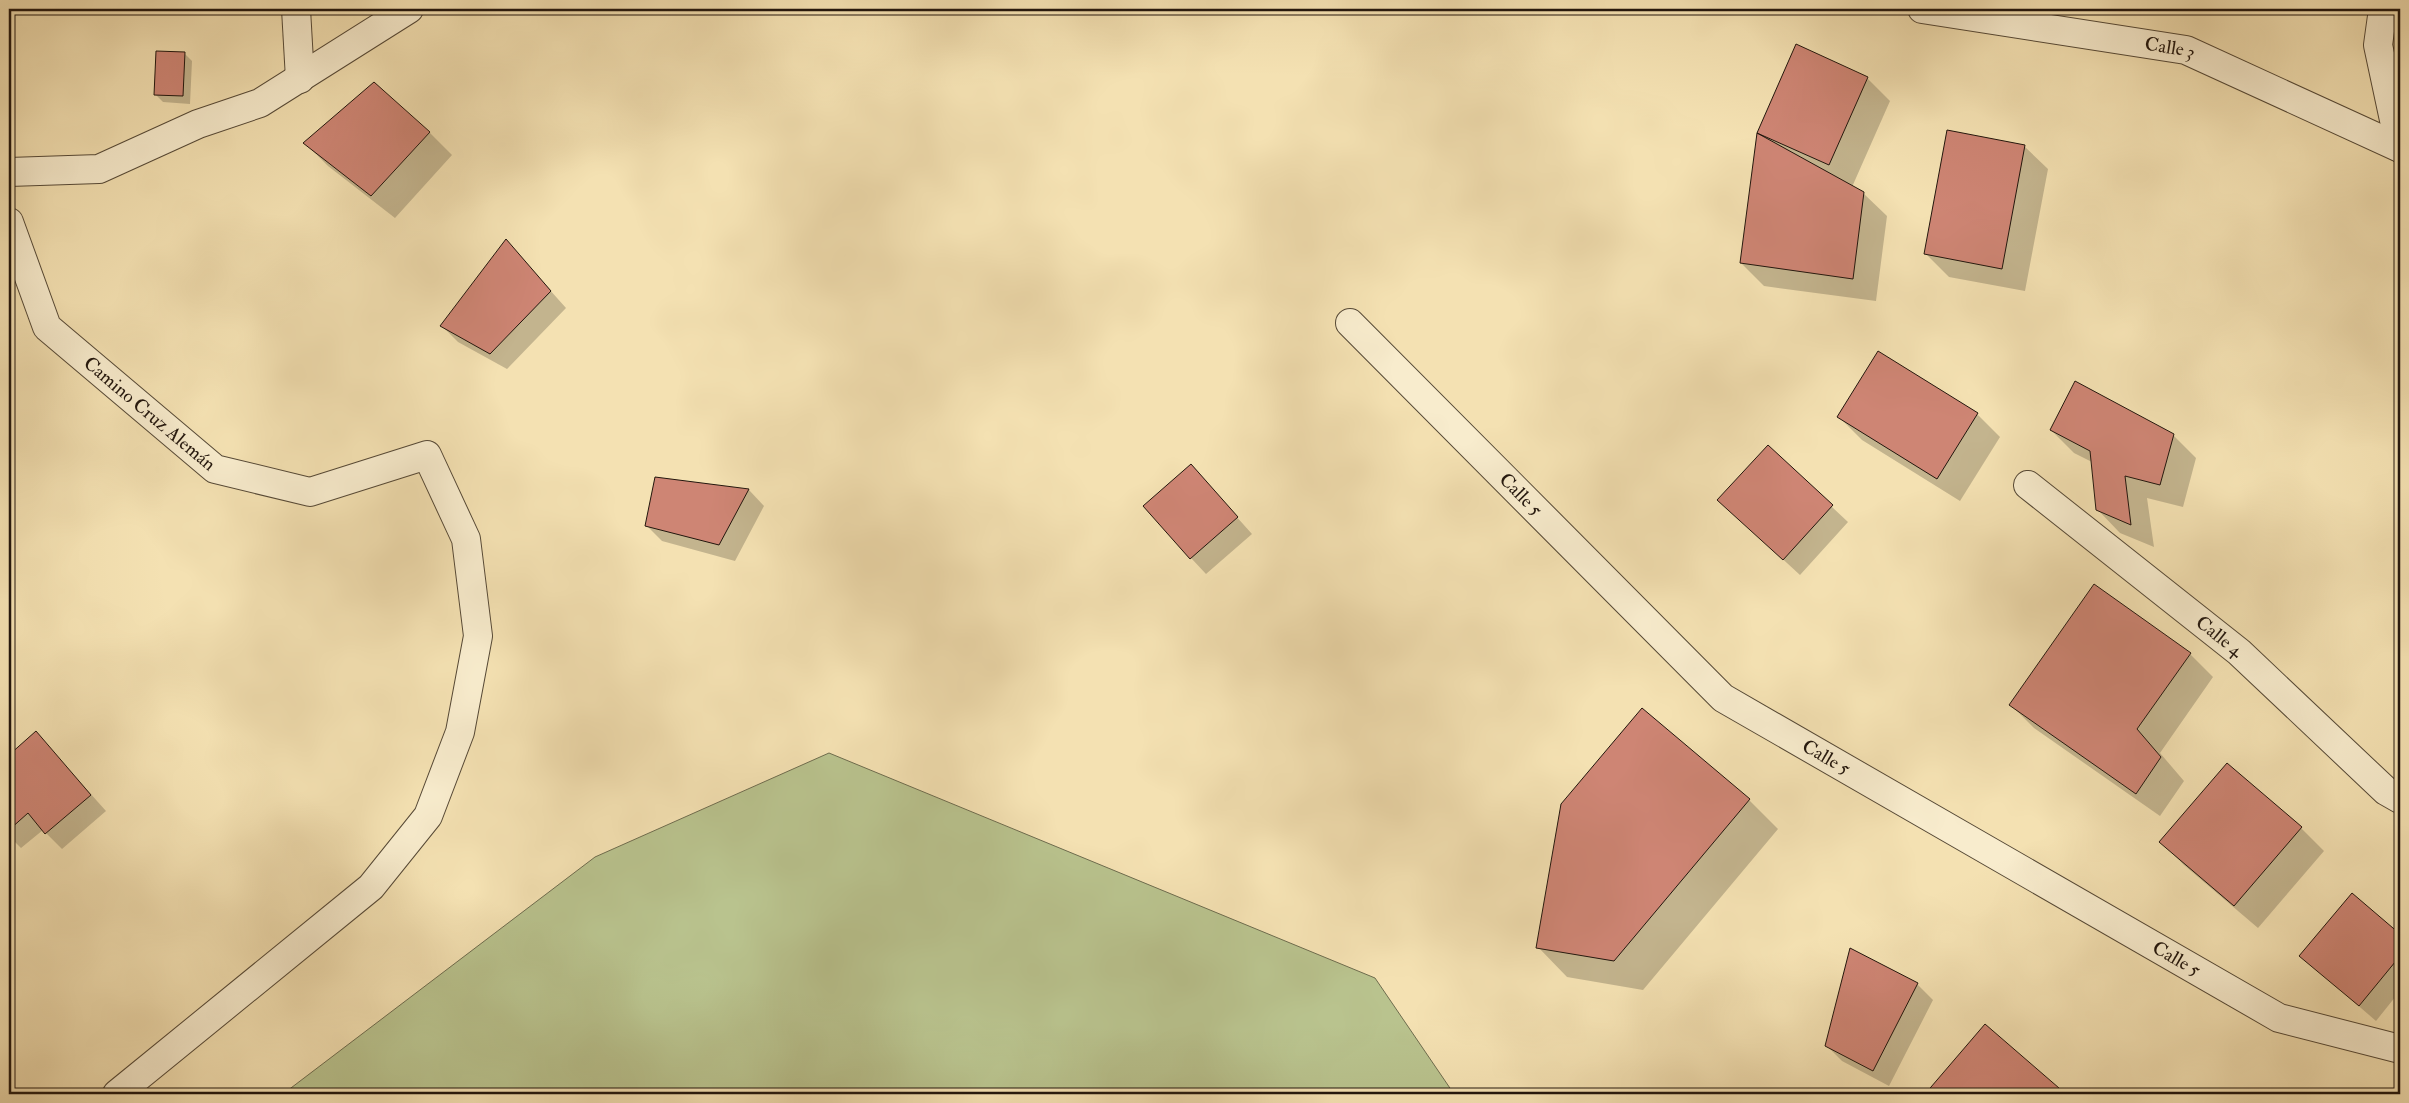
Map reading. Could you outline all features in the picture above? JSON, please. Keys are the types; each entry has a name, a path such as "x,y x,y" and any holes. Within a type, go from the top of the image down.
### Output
{"street":[{"path":"296,9 300,79"},
{"path":"9,172 99,169 198,124 260,103 409,9"},
{"name":"Calle 3","path":"1922,9 2186,50 2400,148"},
{"path":"2383,9 2378,46 2400,148"},
{"name":"Camino Cruz Alemán","path":"9,222 47,327 216,469 310,492 427,455 466,538 478,636 460,732 428,816 371,887 117,1094"},
{"name":"Calle 5","path":"1350,322 1723,698 2279,1018 2400,1049"},
{"name":"Calle 4","path":"2028,485 2239,652 2386,791 2400,799"}],"green space":[{"path":"829,753 1375,978 1454,1094 283,1094 595,857"}],"building":[{"path":"1796,44 1868,77 1829,165 1757,133"},
{"path":"156,51 185,52 183,96 154,95"},
{"path":"374,82 430,132 371,196 303,143"},
{"path":"1947,130 2025,145 2002,269 1924,254"},
{"path":"1757,133 1864,192 1853,279 1740,263"},
{"path":"506,239 551,291 490,354 440,326"},
{"path":"1878,351 1978,413 1937,479 1837,417"},
{"path":"2075,381 2174,434 2160,485 2125,476 2131,525 2096,510 2090,451 2050,430"},
{"path":"1768,445 1833,505 1783,560 1717,500"},
{"path":"1191,464 1238,517 1190,559 1143,506"},
{"path":"655,477 749,489 719,545 645,526"},
{"path":"2094,584 2191,653 2137,729 2161,757 2136,794 2009,705"},
{"path":"1642,708 1750,799 1614,961 1536,948 1561,804"},
{"path":"36,731 91,795 45,834 28,813 9,830 9,755"},
{"path":"2227,763 2302,827 2234,906 2159,842"},
{"path":"2352,893 2400,934 2400,956 2359,1006 2299,956"},
{"path":"1850,948 1918,983 1873,1071 1825,1046"},
{"path":"1985,1024 2059,1088 2054,1094 1925,1094"}]}
